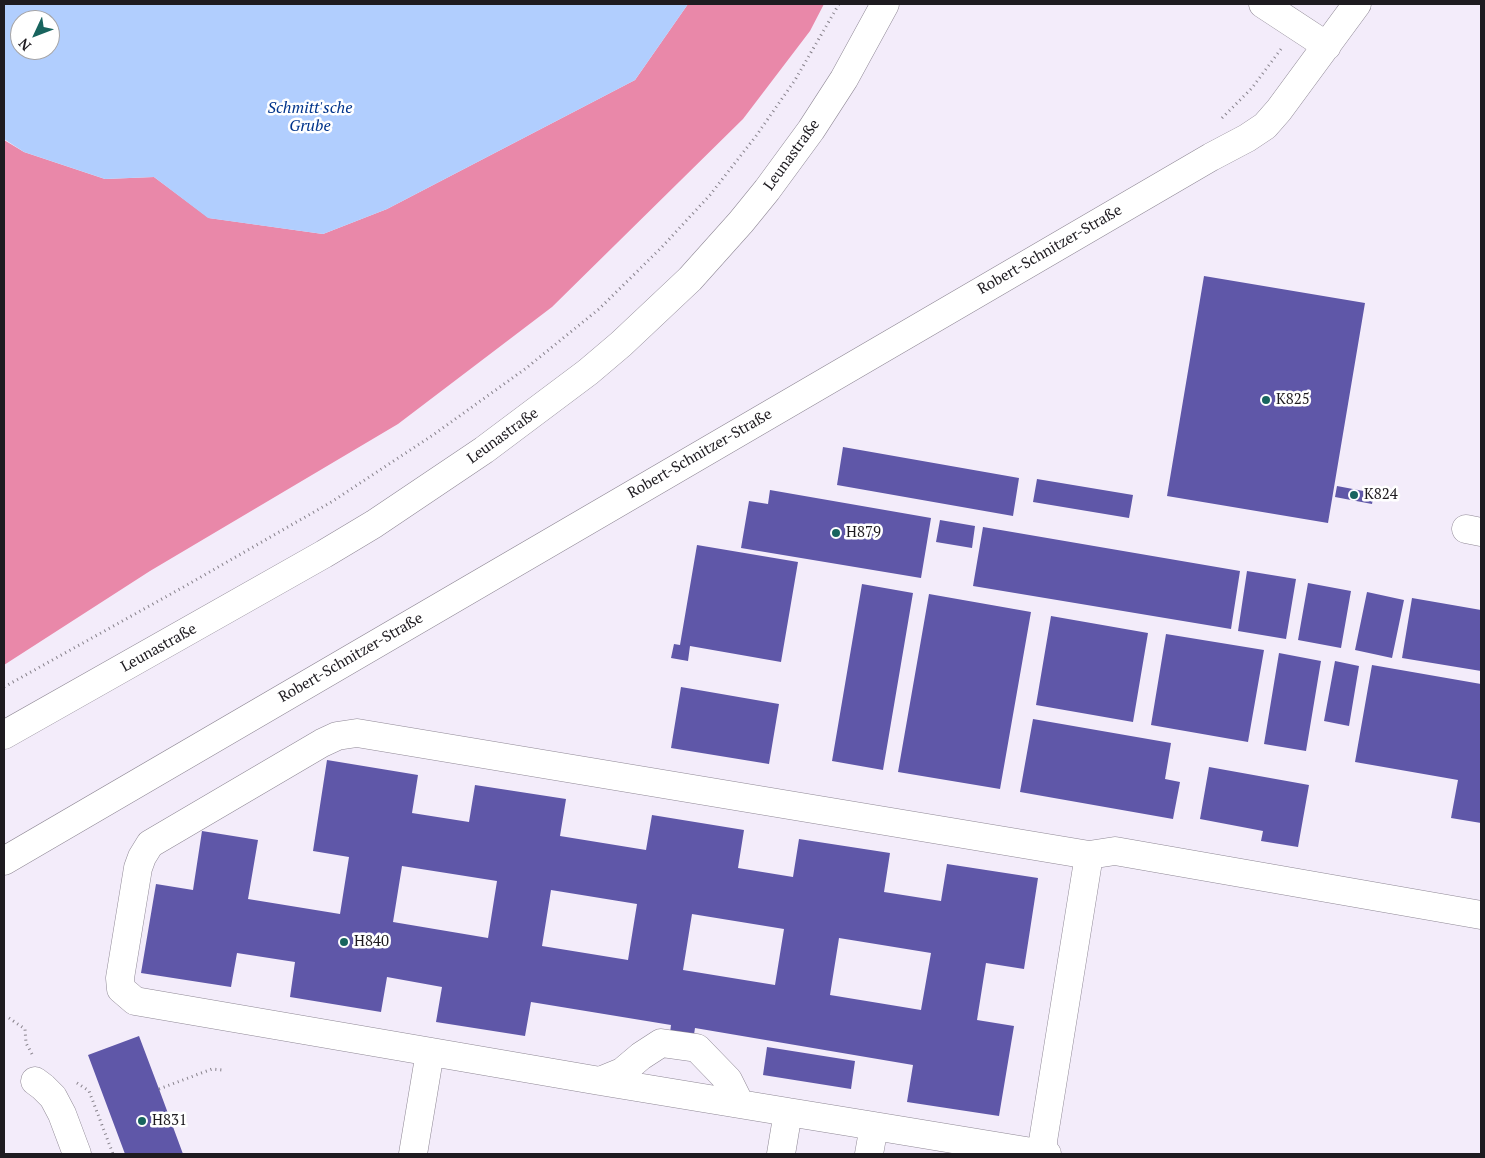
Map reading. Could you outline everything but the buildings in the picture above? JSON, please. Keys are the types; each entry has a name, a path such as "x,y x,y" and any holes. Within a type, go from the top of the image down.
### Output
{"street":[{"name":"Leunastraße","path":"4,735 374,524 484,450 588,372 621,344 690,279 768,190 811,130 844,79 885,4"},
{"path":"1263,4 1327,46"},
{"name":"Robert-Schnitzer-Straße","path":"4,861 1185,172 1247,138 1265,126 1279,110 1357,4"},
{"path":"1089,855 1043,1141 1045,1154 600,1081 135,1001 122,989 120,978 138,868 150,844 322,743 337,736 357,734 1089,855 1115,851 1481,915"},
{"path":"600,1081 622,1072 641,1056 661,1043 697,1048 728,1080 740,1104"},
{"path":"413,1154 430,1052"},
{"path":"35,1081 53,1098 62,1114 76,1154"},
{"path":"780,1154 788,1112"},
{"path":"869,1154 874,1126"}],"path":[{"path":"4,687 333,501 440,430 539,357 606,302 662,248 710,195 756,136 795,80 839,4"},
{"path":"159,1088 212,1070 222,1070"}],"shaded area":[{"path":"688,4 824,4 810,31 743,119 552,307 398,424 150,571 4,665 4,140 24,152 105,179 154,177 209,218 323,234 387,209 635,80"}],"water":[{"name":"Schmitt'sche Grube","path":"4,4 688,4 635,80 387,209 323,234 208,218 154,177 105,179 24,152 4,139"}],"place":[{"name":"K825","path":"1266,400"},
{"name":"K824","path":"1354,495"},
{"name":"H879","path":"836,533"},
{"name":"H840","path":"344,942"},
{"name":"H831","path":"142,1121"}]}
